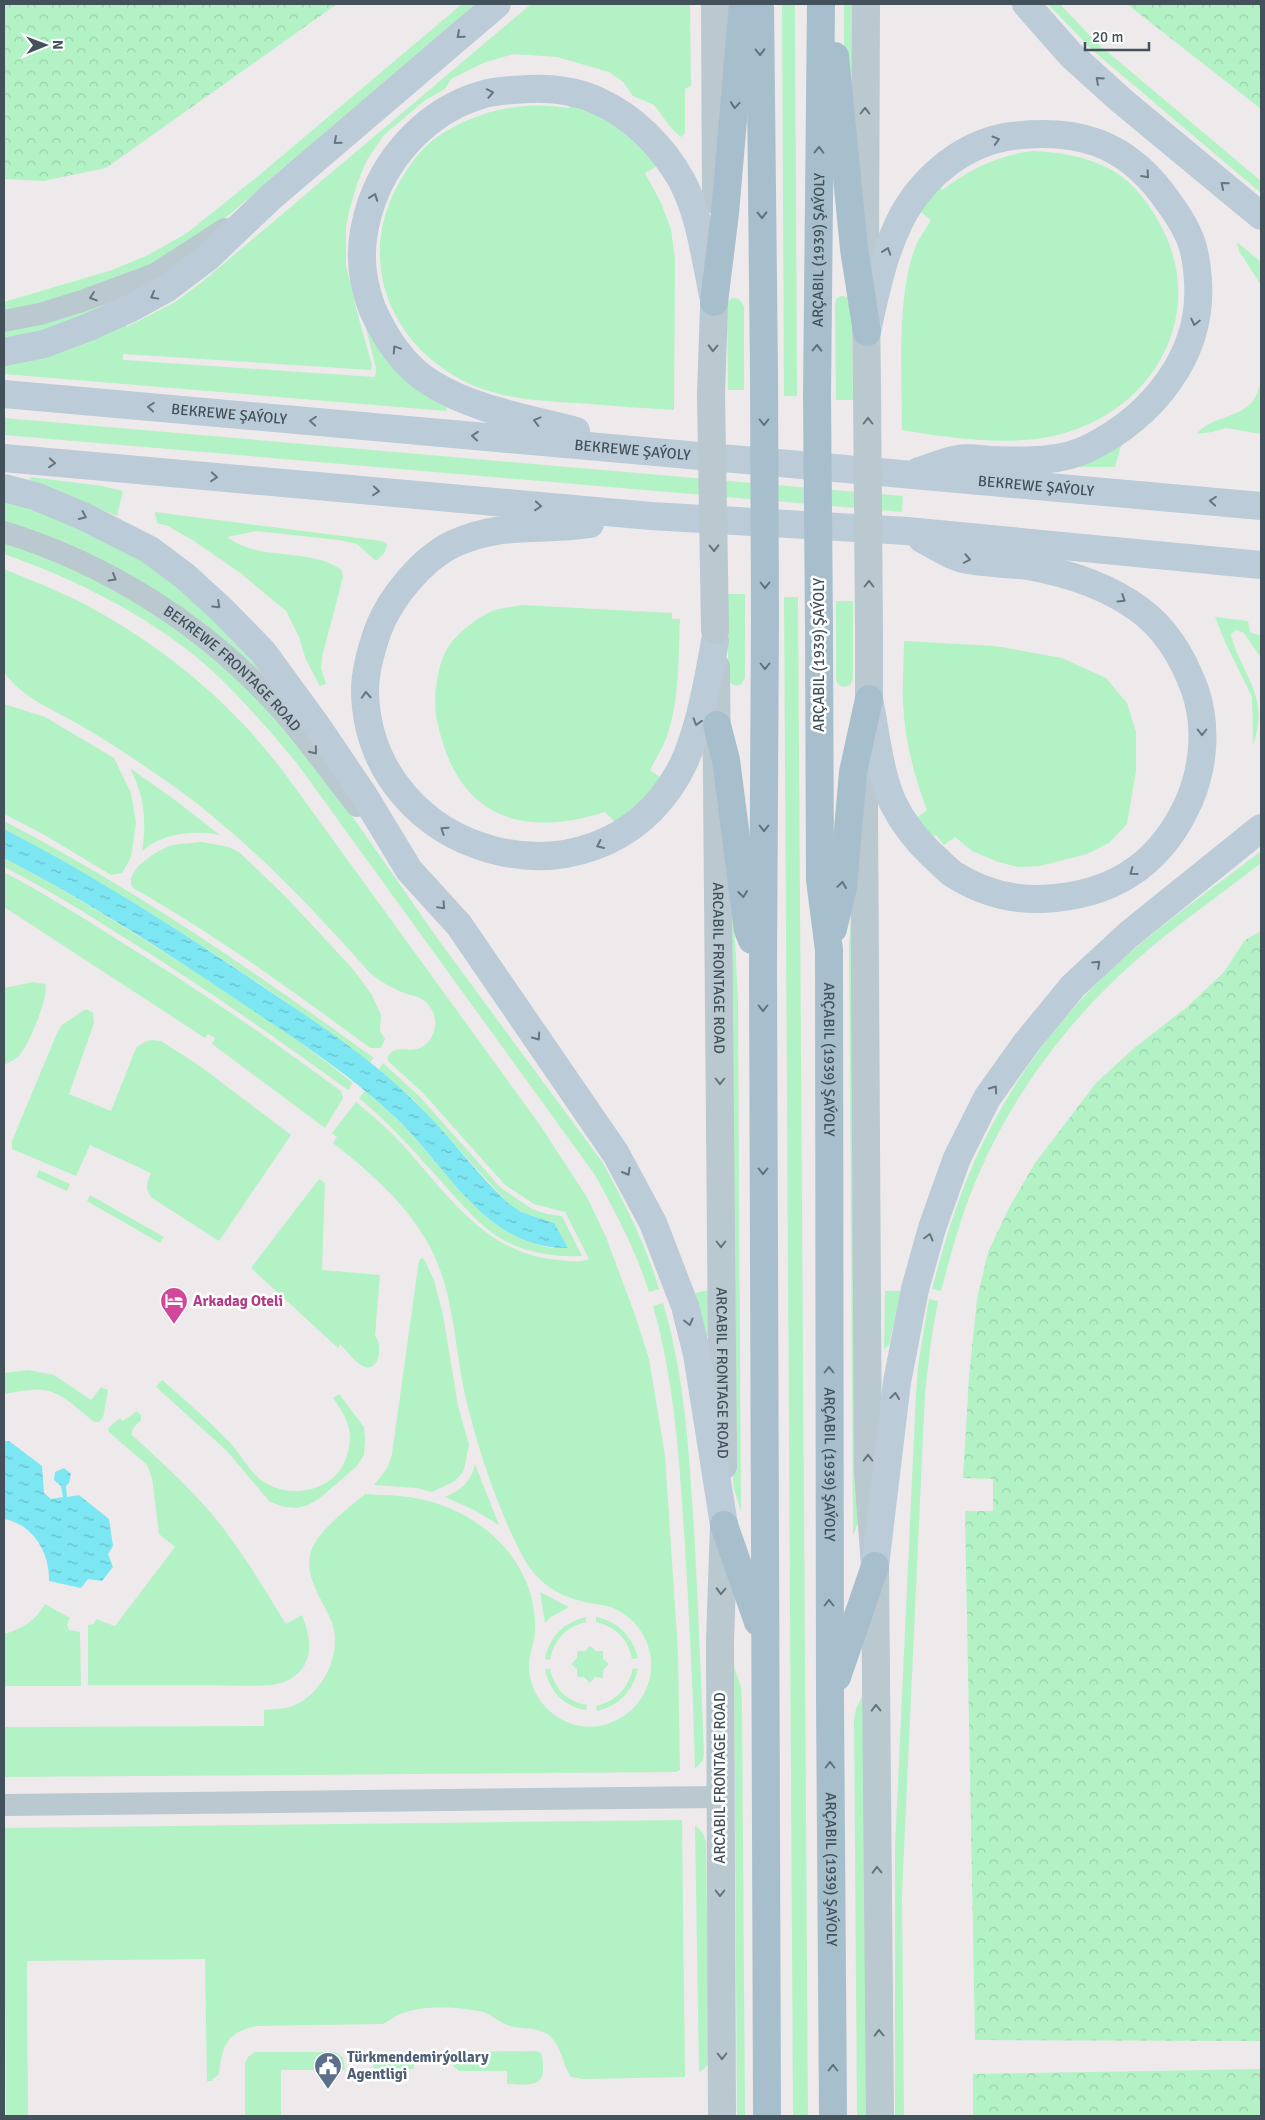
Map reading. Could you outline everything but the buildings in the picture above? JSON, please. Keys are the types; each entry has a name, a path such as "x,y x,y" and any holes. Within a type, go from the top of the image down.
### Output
{"main road":[{"path":"4,352 44,344 88,327 131,308 167,288 208,257 271,197 497,4"},
{"path":"714,302 725,213 743,4"},
{"path":"760,4 765,617 763,969 767,2116"},
{"path":"822,4 836,63 854,250 867,332"},
{"name":"ARÇABIL (1939) ŞAÝOLY","path":"822,4 817,396 820,880 829,950 830,1700 833,2116"},
{"path":"1026,4 1071,55 1122,101 1261,216"},
{"path":"652,452 470,404 429,382 402,358 379,325 368,296 361,265 364,225 377,188 392,160 413,136 458,104 482,94 508,90 543,89 577,93 598,100 623,115 651,139 666,156 683,183 696,217 714,302"},
{"path":"867,332 888,248 904,213 921,188 944,165 978,146 999,138 1026,134 1060,134 1089,140 1114,149 1138,165 1174,209 1188,233 1196,261 1198,290 1196,316 1189,344 1174,375 1141,414 1088,449 1063,457 1038,461 960,458 906,475"},
{"name":"BEKREWE ŞAÝOLY","path":"4,394 1261,506"},
{"path":"4,458 651,516 907,531 1261,565"},
{"path":"4,488 35,496 85,516 150,550 186,577 263,652 317,726 363,794 409,870 459,925 611,1145 653,1223 685,1306 697,1354 724,1525 765,1643"},
{"path":"651,516 582,526 516,527 493,530 451,545 415,574 396,595 381,622 367,670 365,690 370,731 392,778 418,809 437,824 453,836 481,847 502,852 537,856 556,856 594,848 628,830 646,817 678,774 687,756 700,713 715,636"},
{"path":"869,699 881,762 893,802 907,829 952,873 979,888 1008,897 1034,900 1086,894 1110,886 1131,874 1153,856 1169,837 1183,814 1198,781 1203,728 1199,702 1181,659 1159,628 1142,611 1118,595 1084,580 1029,566 962,559 907,531"},
{"path":"829,950 843,887 853,772 869,699"},
{"path":"717,725 726,760 748,930 763,969"},
{"path":"830,1700 875,1566 897,1382 913,1298 932,1228 954,1167 987,1098 1028,1042 1073,986 1128,935 1258,832"}],"street":[{"name":"ARCABIL FRONTAGE ROAD","path":"715,4 714,302 711,394 717,725 724,1525 720,1641 722,2116"},
{"path":"866,4 864,223 867,332 869,699 864,808 867,1363 868,1472 875,1566 880,2116"},
{"path":"4,321 40,314 155,274 271,197"},
{"name":"BEKREWE FRONTAGE ROAD","path":"4,532 57,550 103,572 151,600 198,632 275,702 409,870"},
{"path":"4,1805 720,1797"}],"green space":[{"path":"4,4 337,4 106,168 43,181 4,179"},
{"path":"462,4 478,4 229,215 195,241 117,282 4,313 4,302 112,270 148,255 187,233 257,177"},
{"path":"531,4 690,4 691,86 685,89 685,133 681,137 672,129 654,105 633,96 623,82 609,72 557,57 513,54 483,63 451,79 445,89 424,101 384,135 367,160 358,181 346,227 346,266 372,365 371,370 123,354 123,360 375,377 376,368 363,317 447,406 446,411 4,374 4,362 124,321 127,327 175,302 202,282"},
{"path":"782,4 795,4 797,396 784,396"},
{"path":"844,4 853,4 853,114 844,57"},
{"path":"1048,4 1060,4 1097,43 1261,181 1261,193 1091,49"},
{"path":"1127,4 1261,4 1261,109"},
{"path":"570,104 614,121 659,165 645,173 661,203 671,229 675,259 674,410 534,400 504,395 475,386 436,363 414,343 398,320 386,294 381,267 381,238 387,209 400,181 423,149 448,130 481,115 515,107 551,106 569,108"},
{"path":"1033,151 1070,155 1106,167 1121,176 1135,188 1146,202 1156,217 1171,249 1178,281 1177,313 1168,343 1153,371 1132,395 1105,415 1074,430 1054,436 1011,441 966,439 902,430 901,360 906,285 910,263 917,243 931,220 918,210 938,185 942,190 985,164 1008,156"},
{"path":"1237,242 1261,262 1261,285 1239,251"},
{"path":"121,296 87,318 4,343 4,329"},
{"path":"841,296 848,298 852,304 853,400 836,400 835,304 836,299"},
{"path":"732,298 740,300 744,307 744,390 728,390 727,307 728,301"},
{"path":"1261,384 1261,434 1226,428 1197,434 1209,424 1246,408 1256,396"},
{"path":"4,418 903,496 902,512 4,435"},
{"path":"1122,443 1115,467 1075,467"},
{"path":"31,477 102,486 123,491 117,516 28,480"},
{"path":"4,497 118,542 220,618 260,670 259,672 4,522"},
{"path":"155,512 382,541 387,544 385,552 376,561 357,544 339,540 256,531 227,537 249,548 312,558 341,569 343,577 322,657 321,668 326,684 320,686 306,660 299,637 286,611 239,572 194,541 168,526 157,523"},
{"path":"4,539 106,582 194,638 267,705 341,800 440,942 603,1163 627,1209 659,1289 649,1292 625,1232 595,1175 296,762 270,732 230,688 185,648 142,619 98,594 52,572 4,554"},
{"path":"4,569 75,599 137,635 175,662 211,692 249,730 283,771 540,1125 588,1199 606,1237 649,1359 665,1456 678,1652 680,1770 676,1772 4,1777 4,1727 264,1726 264,1710 290,1707 312,1694 320,1684 332,1660 335,1635 329,1615 316,1590 310,1573 310,1555 318,1538 325,1530 365,1494 415,1498 457,1511 476,1522 508,1552 520,1569 529,1589 534,1611 535,1632 529,1662 530,1677 540,1701 559,1718 582,1726 595,1727 622,1717 634,1708 643,1696 649,1681 651,1660 646,1640 641,1631 626,1616 609,1607 575,1599 557,1592 541,1581 528,1566 514,1540 498,1502 477,1442 462,1382 448,1296 434,1255 423,1235 404,1209 370,1174 333,1143 337,1137 332,1133 356,1102 390,1132 452,1201 489,1234 510,1247 533,1256 570,1261 589,1259 565,1212 534,1204 505,1185 423,1093 387,1060 393,1051 417,1049 426,1044 430,1039 434,1033 435,1020 431,1007 426,1002 421,998 391,987 370,973 326,924 279,877 231,831 205,810 129,756 28,696 11,681 4,672"},
{"path":"728,594 745,594 745,678 741,684 736,686 728,678"},
{"path":"784,597 798,597 808,2116 793,2116"},
{"path":"836,601 853,601 853,679 851,684 844,687 838,684 836,679"},
{"path":"522,605 672,613 672,619 680,619 678,680 674,710 666,739 650,770 661,778 638,804 615,822 605,812 574,820 546,823 520,820 497,813 477,800 461,781 447,756 438,725 435,705 438,672 445,652 459,634 481,617 495,610"},
{"path":"1215,617 1248,621 1250,632 1261,636 1261,658 1244,633 1236,630 1231,634 1253,689 1259,712 1257,732 1253,746 1252,697"},
{"path":"904,641 995,646 1062,658 1106,678 1127,703 1136,732 1136,771 1127,824 1109,843 1087,854 1040,866 1018,867 998,862 972,851 955,837 944,845 936,835 930,839 915,819 927,810 914,771 904,718"},
{"path":"4,704 45,717 114,758 131,793 136,822 132,852 122,873 111,875 43,834 4,814"},
{"path":"130,768 220,835 200,833 179,834 159,840 142,851 143,808 135,778"},
{"path":"4,821 100,874 193,932 374,1058 369,1063 268,989 162,921 4,829"},
{"path":"202,842 229,847 239,852 284,895 353,969 372,995 381,1015 380,1031 385,1039 381,1048 370,1048 224,944 133,888 131,882 132,875 136,869 157,852 170,846"},
{"path":"1261,851 1261,863 1180,924 1133,963 1087,1008 1046,1058 1028,1084 995,1140 963,1214 941,1291 932,1289 950,1227 972,1167 1001,1108 1038,1052 1080,1001 1127,955"},
{"path":"4,858 77,899 201,976 279,1027 353,1083 348,1090 238,1012 154,956 35,883 4,867"},
{"path":"4,872 76,913 203,994 341,1091 343,1098 325,1128 212,1044 215,1038 208,1034 205,1038 4,907"},
{"path":"732,879 738,1002 741,1512 734,1489 732,1469"},
{"path":"853,903 862,1512 853,1536 849,942"},
{"path":"1261,931 1261,2041 975,2040 965,1511 993,1511 993,1479 963,1478 969,1376 977,1299 988,1252 1010,1206 1035,1163 1096,1083 1133,1049 1187,1007 1224,972 1245,940"},
{"path":"33,982 45,984 46,990 41,1010 32,1034 22,1052 18,1057 4,1065 4,988"},
{"path":"84,1010 93,1013 94,1023 69,1094 111,1111 136,1048 147,1041 161,1041 200,1066 291,1135 219,1241 149,1195 147,1183 151,1173 90,1145 76,1176 12,1149 12,1141 57,1033 62,1025"},
{"path":"383,1063 420,1097 501,1188 532,1209 562,1216 582,1256 544,1254 516,1246 488,1230 471,1214 401,1137 359,1098 365,1091 407,1129 458,1188 491,1221 531,1243 554,1248 554,1223 521,1212 508,1203 414,1100 378,1070"},
{"path":"39,1170 70,1184 67,1191 36,1177"},
{"path":"319,1179 325,1183 322,1270 380,1275 375,1336 379,1344 379,1356 374,1365 370,1367 365,1367 358,1363 340,1344 338,1348 251,1268"},
{"path":"90,1195 164,1237 160,1243 87,1201"},
{"path":"422,1258 434,1280 443,1315 458,1406 469,1445 463,1472 455,1481 432,1492 417,1488 374,1485 388,1467 392,1454 419,1260"},
{"path":"709,1290 708,1336 707,1336 695,1293"},
{"path":"885,1291 901,1291 889,1345 884,1349"},
{"path":"929,1299 938,1301 925,1393 902,1894 904,2116 895,2116 895,1847 916,1393 918,1366"},
{"path":"663,1303 681,1387 688,1443 692,1500 704,1753 703,1760 695,1769 688,1590 678,1445 671,1389 653,1306"},
{"path":"28,1370 54,1375 91,1400 101,1387 108,1390 103,1418 99,1422 94,1422 63,1397 52,1392 28,1390 4,1394 4,1373"},
{"path":"162,1380 224,1436 255,1474 264,1482 274,1487 286,1490 309,1490 331,1480 339,1471 348,1452 350,1435 343,1413 333,1398 339,1394 364,1427 364,1455 357,1466 320,1498 308,1505 297,1508 285,1507 270,1502 227,1451 156,1387"},
{"path":"137,1411 141,1415 141,1420 134,1427 131,1434 186,1486 211,1513 248,1563 286,1624 302,1615 309,1639 308,1654 302,1669 290,1679 274,1685 255,1686 88,1685 88,1625 94,1624 96,1619 115,1626 175,1547 159,1534 152,1478 147,1465 109,1432 108,1428 120,1418 123,1421"},
{"path":"475,1464 499,1525 474,1510 445,1497 468,1481"},
{"path":"540,1592 569,1607 551,1617 545,1623"},
{"path":"45,1604 70,1618 67,1625 69,1630 80,1632 81,1686 4,1686 4,1634 28,1624"},
{"path":"586,1617 586,1622 572,1627 562,1635 554,1646 550,1660 545,1659 554,1637 564,1627"},
{"path":"596,1617 618,1626 632,1643 638,1658 632,1659 628,1645 620,1635 610,1627 596,1622"},
{"path":"590,1646 596,1651 603,1651 603,1659 609,1664 603,1670 603,1678 595,1677 590,1683 584,1677 577,1677 577,1669 571,1664 577,1658 577,1651 585,1651"},
{"path":"734,1667 741,1687 742,1702 745,2116 737,2116"},
{"path":"633,1668 638,1669 632,1684 624,1696 612,1705 597,1711 596,1706 610,1701 620,1693 628,1682"},
{"path":"545,1669 550,1669 562,1693 573,1700 587,1705 586,1710 571,1705 559,1697 550,1685"},
{"path":"864,1692 867,2116 857,2116 854,1720 856,1709"},
{"path":"682,1820 685,2077 583,2079 571,2077 554,2040 541,2031 510,2026 483,2012 465,2009 424,2008 400,2014 383,2024 256,2026 246,2029 227,2042 219,2074 211,2081 207,2081 205,1959 27,1961 28,2116 6,2116 4,1828"},
{"path":"695,1825 703,1833 706,1842 709,2059 708,2065 699,2073"},
{"path":"536,2051 542,2055 543,2070 539,2080 531,2084 507,2084 507,2071 459,2071 453,2066 455,2053 458,2052"},
{"path":"255,2052 335,2052 343,2057 345,2070 281,2070 281,2116 245,2116 245,2063 248,2057"},
{"path":"401,2052 409,2055 412,2058 414,2069 373,2069 376,2058 379,2054"},
{"path":"1261,2069 1261,2116 973,2116 973,2074"}],"water":[{"path":"4,829 68,864 161,920 336,1037 395,1083 425,1112 508,1203 521,1212 554,1223 568,1248 539,1245 514,1236 492,1221 471,1203 397,1119 379,1102 319,1056 151,943 93,907 4,858"},
{"path":"4,1441 9,1441 42,1466 44,1493 51,1499 63,1497 61,1486 54,1480 55,1472 64,1468 71,1474 69,1483 66,1486 67,1497 79,1495 109,1519 113,1546 108,1554 113,1567 102,1581 88,1579 81,1588 49,1581 46,1560 38,1541 23,1527 4,1519"}],"place":[{"name":"Arkadag Oteli","path":"174,1325"},
{"name":"Türkmendemirýollary Agentligi","path":"328,2090"}]}
